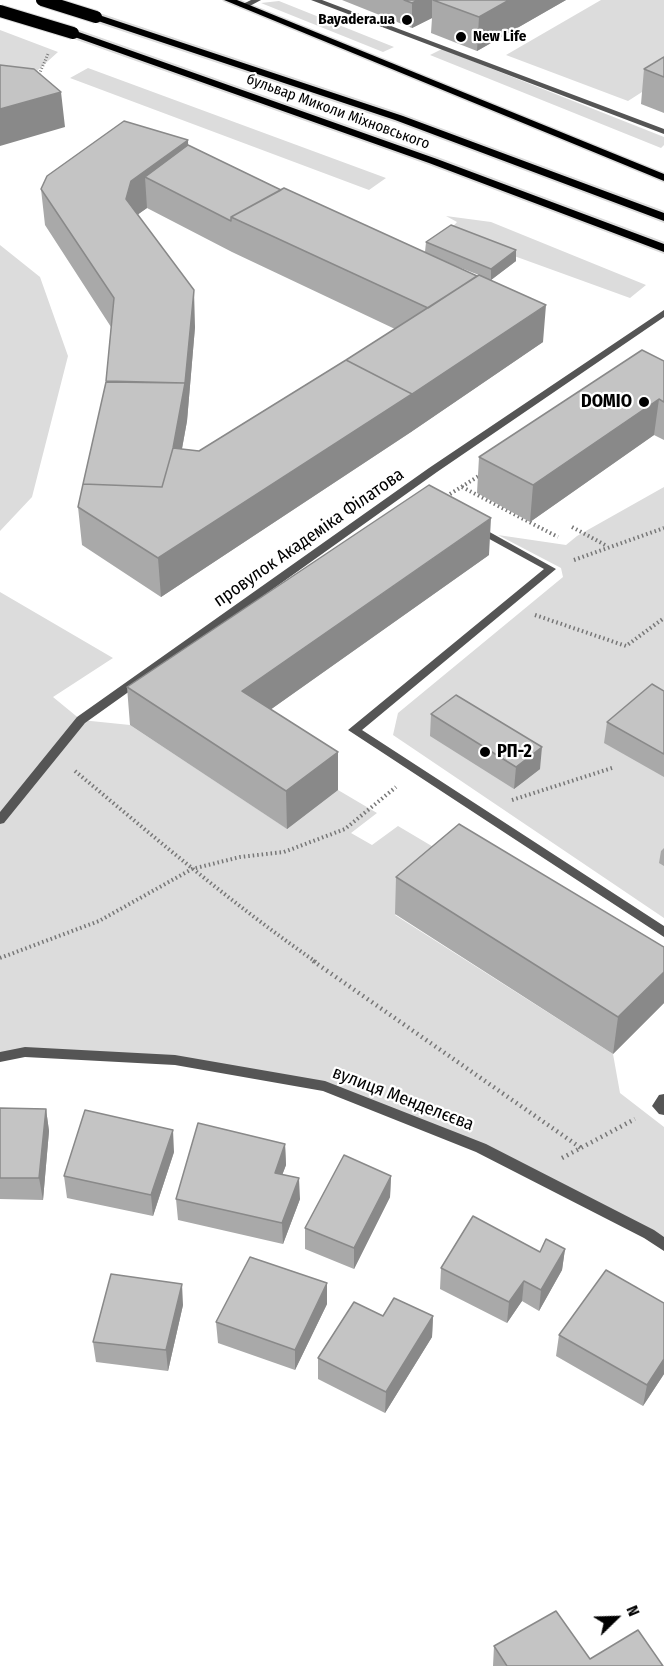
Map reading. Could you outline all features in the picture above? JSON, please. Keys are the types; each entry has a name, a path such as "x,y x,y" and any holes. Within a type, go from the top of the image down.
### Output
{"highway":[{"name":"бульвар Миколи Міхновського","path":"42,0 399,118 664,217"},
{"name":"бульвар Миколи Міхновського","path":"0,11 73,33 444,165 664,248"}],"main road":[{"path":"229,0 664,178"}],"street":[{"path":"243,6 256,0"},
{"path":"315,0 664,132"},
{"name":"провулок Академіка Філатова","path":"0,820 81,720 433,470 664,313"},
{"path":"408,489 434,505"},
{"path":"463,521 552,569 354,730 664,932"},
{"name":"вулиця Менделєєва","path":"0,1057 25,1052 175,1060 325,1086 480,1148 649,1234 664,1245"}],"path":[{"path":"434,505 491,468"},
{"path":"433,470 558,537"},
{"path":"572,527 608,547"},
{"path":"552,569 664,528"},
{"path":"506,606 626,646 664,618"},
{"path":"54,753 192,869 271,931 581,1148"},
{"path":"478,811 612,768"},
{"path":"0,958 99,921 192,869 240,857 284,852 345,829 416,771"},
{"path":"532,1174 662,1105"}],"shaded area":[{"path":"601,0 664,0 664,78 628,101 506,55"},
{"path":"279,1 394,47 383,52 261,3"},
{"path":"0,30 58,52 28,79 0,69"},
{"path":"442,49 664,137 664,145 661,148 430,55"},
{"path":"88,68 386,178 369,190 70,78"},
{"path":"446,216 491,222 646,285 630,298 448,232 457,222"},
{"path":"0,245 40,277 68,356 32,497 0,531"},
{"path":"664,487 664,918 393,735 398,713 563,577 561,568 498,535 566,545 577,536"},
{"path":"0,592 113,658 53,697 81,720 130,725 286,828 338,790 377,813 351,833 372,845 398,826 457,861 395,915 613,1054 620,1093 664,1127 664,1245 481,1148 325,1086 175,1060 25,1052 0,1057"}],"building":[{"path":"433,0 509,0 479,17"},
{"path":"664,57 664,77 644,69"},
{"path":"0,65 34,69 61,92 0,109"},
{"path":"124,121 188,140 131,181 126,199 194,290 185,383 106,381 114,298 41,189 47,176"},
{"path":"188,145 281,190 231,217 231,221 145,177"},
{"path":"284,188 477,276 428,308 231,217"},
{"path":"451,225 516,250 491,269 426,242"},
{"path":"479,275 546,305 412,394 346,360"},
{"path":"642,350 664,361 664,402 659,399 533,485 479,457"},
{"path":"346,360 412,394 158,558 78,507 83,484 162,487 173,448 199,451"},
{"path":"106,382 185,383 173,448 162,487 83,484"},
{"path":"429,485 491,518 242,691 338,752 286,791 127,687"},
{"path":"652,684 664,691 664,754 607,722"},
{"path":"456,695 542,747 516,767 431,714"},
{"path":"459,824 664,947 664,972 618,1017 396,877"},
{"path":"0,1108 46,1109 39,1178 0,1178"},
{"path":"85,1110 173,1130 151,1195 64,1176"},
{"path":"198,1123 285,1144 275,1173 299,1178 282,1223 176,1199"},
{"path":"344,1155 391,1176 354,1248 305,1228"},
{"path":"473,1216 540,1252 546,1239 565,1249 541,1290 524,1281 509,1302 441,1268"},
{"path":"250,1257 327,1283 295,1350 216,1322"},
{"path":"606,1270 664,1303 664,1359 647,1385 559,1335"},
{"path":"111,1274 182,1284 166,1350 93,1342"},
{"path":"394,1298 433,1316 386,1392 318,1358 354,1302 383,1316"},
{"path":"556,1611 590,1659 638,1630 663,1666 507,1666 494,1646"}],"place":[{"name":"Bayadera.ua","path":"407,20"},
{"name":"New Life","path":"461,37"},
{"name":"DOMIO","path":"644,402"},
{"name":"РП-2","path":"485,752"}]}
